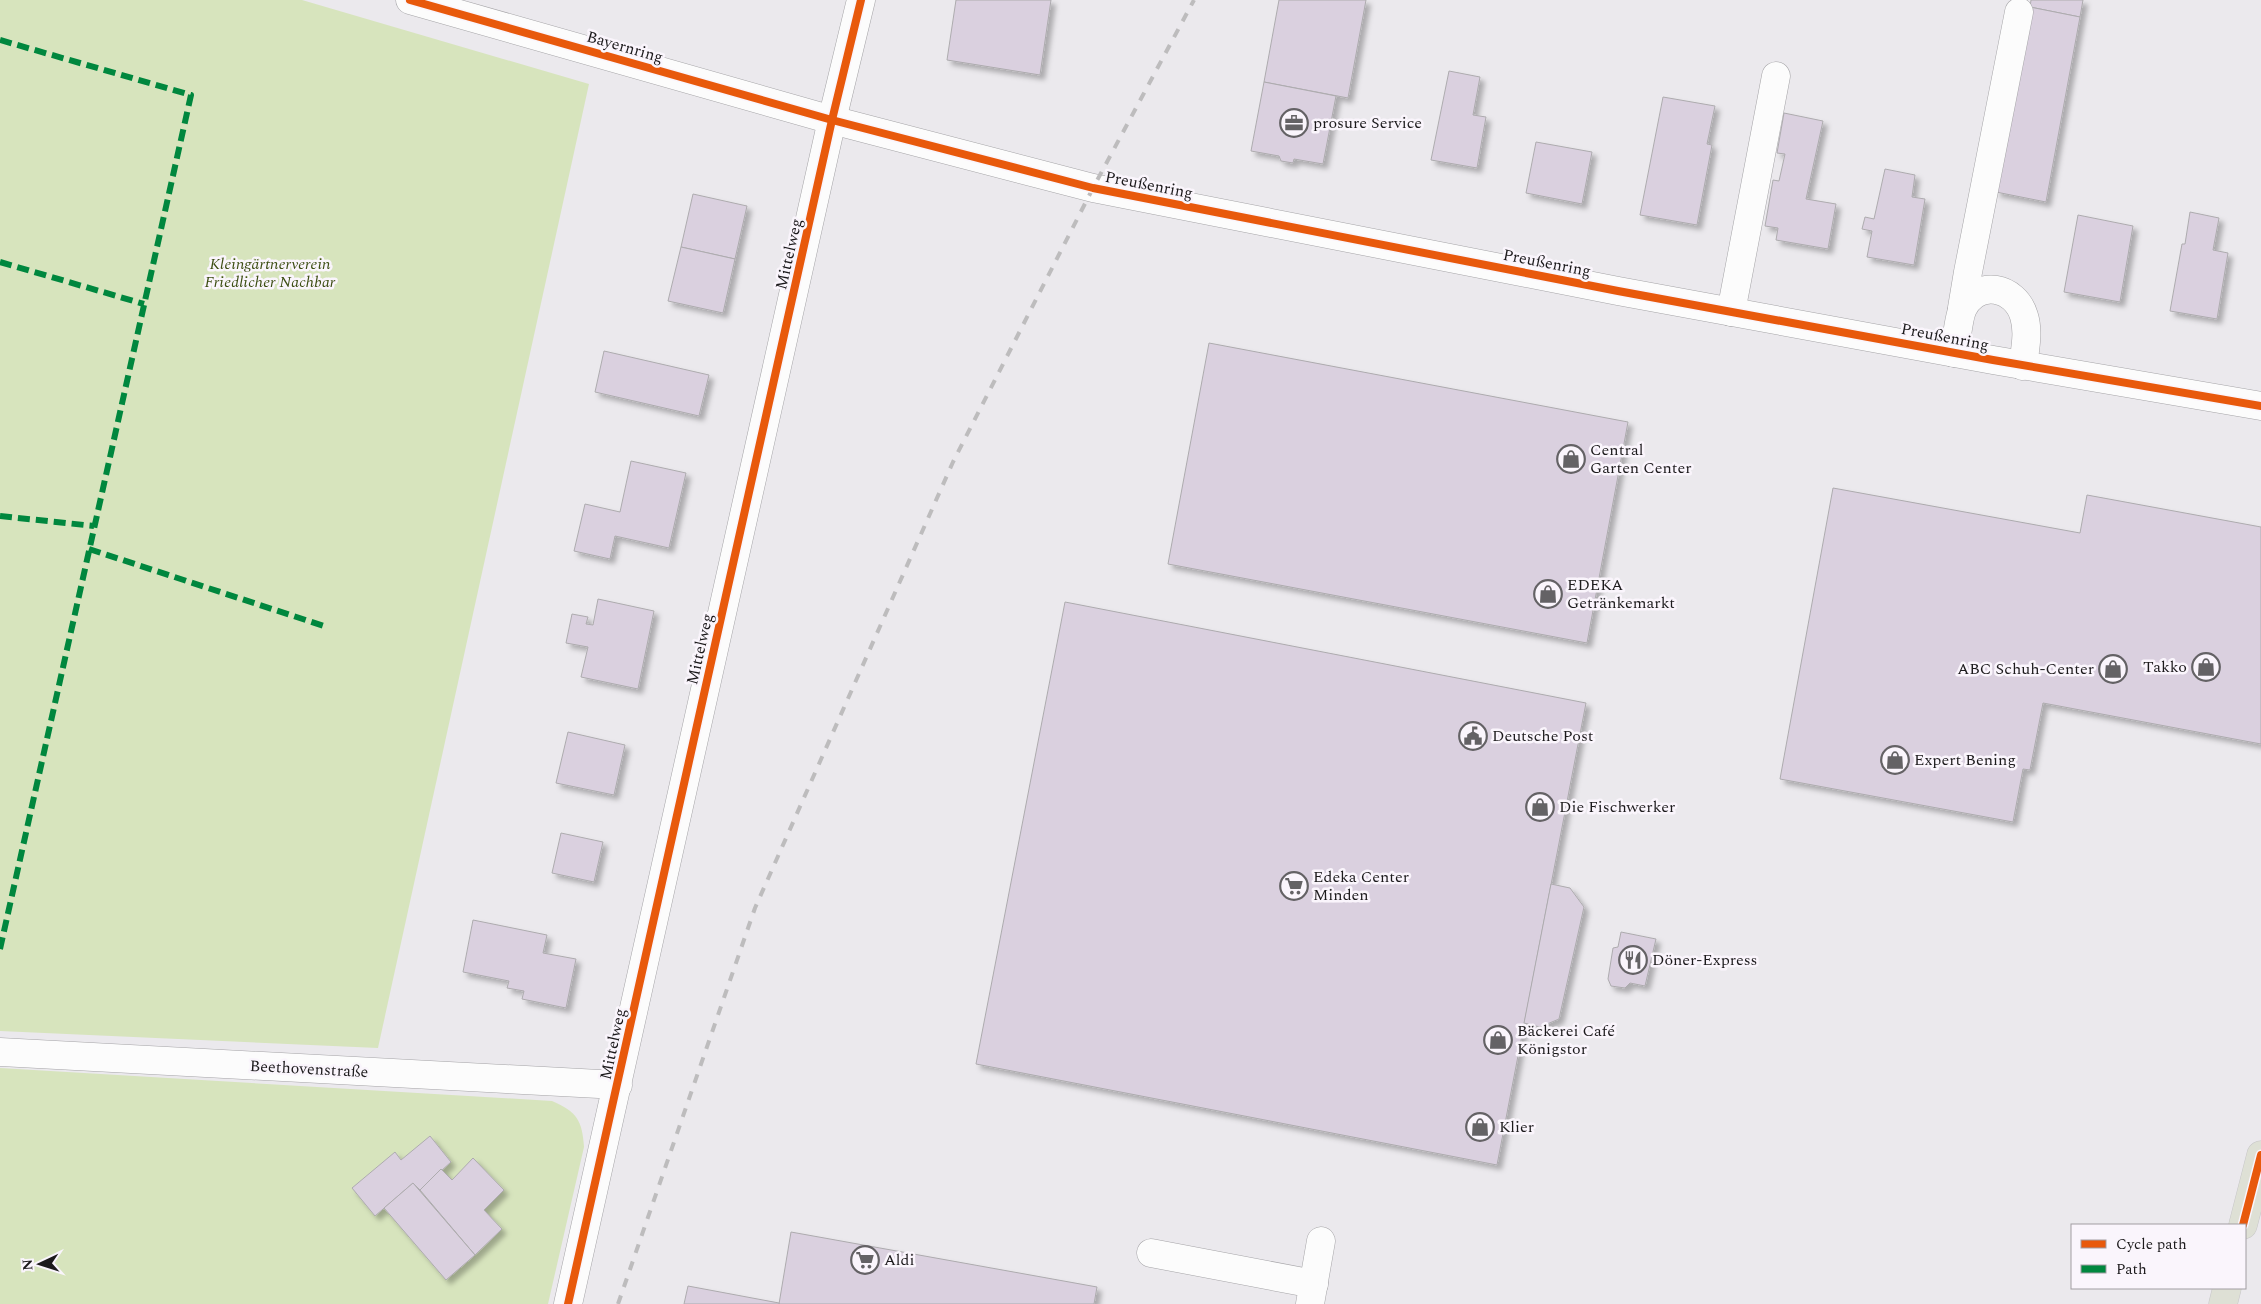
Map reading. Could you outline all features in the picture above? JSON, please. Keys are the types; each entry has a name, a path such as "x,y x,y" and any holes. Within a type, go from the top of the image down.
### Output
{"main road":[{"path":"2243,1224 2261,1155"},
{"path":"2223,1304 2227,1289"}],"street":[{"name":"Bayernring","path":"410,0 832,120"},
{"name":"Mittelweg","path":"568,1304 832,120 861,0"},
{"path":"1954,353 2019,12"},
{"path":"1731,312 1776,76"},
{"name":"Preußenring","path":"832,120 1093,188 1731,312 2023,366 2261,406"},
{"path":"1962,308 1974,294 1991,288 2008,294 2017,302 2024,315 2027,334 2023,366"},
{"name":"Beethovenstraße","path":"0,1052 618,1085"},
{"path":"1151,1253 1312,1294 1321,1241"}],"green space":[{"name":"Kleingärtnerverein Friedlicher Nachbar","path":"0,0 302,0 589,84 378,1048 0,1031"},
{"path":"0,1068 552,1101 573,1113 577,1118 582,1130 584,1147 548,1304 0,1304"}],"building":[{"path":"956,0 1051,0 1040,75 947,60"},
{"path":"1279,0 1366,0 1348,98 1264,82"},
{"path":"2031,0 2083,0 2080,17 2030,7"},
{"path":"2030,7 2080,17 2046,202 1996,192"},
{"path":"1449,71 1480,77 1473,115 1486,117 1477,168 1431,160"},
{"name":"prosure Service","path":"1264,82 1336,96 1323,164 1294,159 1293,163 1281,161 1279,156 1251,151"},
{"path":"1663,97 1715,106 1707,144 1712,145 1697,225 1640,215"},
{"path":"1784,113 1823,121 1806,199 1836,204 1828,249 1776,240 1778,228 1765,226 1773,180 1779,181 1785,154 1777,153"},
{"path":"1536,142 1592,152 1582,204 1526,193"},
{"path":"1885,169 1915,175 1912,197 1925,199 1914,265 1867,257 1872,231 1862,229 1865,217 1874,219"},
{"path":"693,194 747,206 735,259 681,247"},
{"path":"2190,212 2219,218 2213,250 2228,253 2217,319 2170,311 2182,244 2185,244"},
{"path":"2078,215 2133,226 2120,302 2064,292"},
{"path":"681,247 735,259 723,313 668,301"},
{"path":"1209,343 1628,422 1587,643 1168,564"},
{"path":"604,351 709,375 699,416 595,392"},
{"path":"631,461 686,473 669,548 615,536 610,559 574,551 585,504 620,512"},
{"path":"1833,488 2080,533 2087,495 2261,527 2261,744 2043,703 2030,770 2023,769 2013,822 1780,779"},
{"path":"598,599 654,611 638,689 581,677 588,647 566,643 572,614 588,617 586,624 593,625"},
{"path":"1065,602 1586,703 1497,1165 976,1064"},
{"path":"568,732 625,745 614,795 556,783"},
{"path":"561,833 603,842 594,882 552,873"},
{"path":"1551,884 1570,888 1584,907 1559,1019 1540,1027 1524,1023"},
{"path":"473,920 547,935 543,953 576,959 566,1008 522,999 524,991 507,988 509,981 463,972"},
{"path":"1621,932 1656,939 1645,986 1630,983 1625,988 1611,986 1608,979 1613,948 1618,947"},
{"path":"430,1136 451,1162 420,1190 413,1183 375,1216 352,1188 395,1152 401,1160"},
{"path":"473,1158 504,1190 484,1210 502,1229 475,1255 420,1190 441,1169 452,1180"},
{"path":"413,1183 475,1255 446,1280 384,1208"},
{"name":"Aldi","path":"791,1232 1097,1287 1094,1304 779,1304"},
{"path":"688,1286 779,1303 779,1304 684,1304"}],"railway":[{"path":"618,1304 755,908 953,462 1093,188 1194,0"}],"marked path":[{"path":"0,40 191,95 0,949"},
{"path":"0,262 144,304"},
{"path":"0,516 94,526"},
{"path":"89,549 324,626"}],"cycle path":[{"path":"410,0 832,120 1093,188 1618,291 1993,360 2261,406"},
{"path":"568,1304 832,120 861,0"},
{"path":"2243,1224 2261,1155"}],"place":[{"name":"prosure Service","path":"1294,123"},
{"name":"Central Garten Center","path":"1571,459"},
{"name":"EDEKA Getränkemarkt","path":"1548,594"},
{"name":"Takko","path":"2206,667"},
{"name":"ABC Schuh-Center","path":"2113,669"},
{"name":"Deutsche Post","path":"1473,736"},
{"name":"Expert Bening","path":"1895,760"},
{"name":"Die Fischwerker","path":"1540,807"},
{"name":"Edeka Center Minden","path":"1294,886"},
{"name":"Döner-Express","path":"1633,960"},
{"name":"Bäckerei Café Königstor","path":"1498,1040"},
{"name":"Klier","path":"1480,1127"},
{"name":"Aldi","path":"865,1260"}]}
